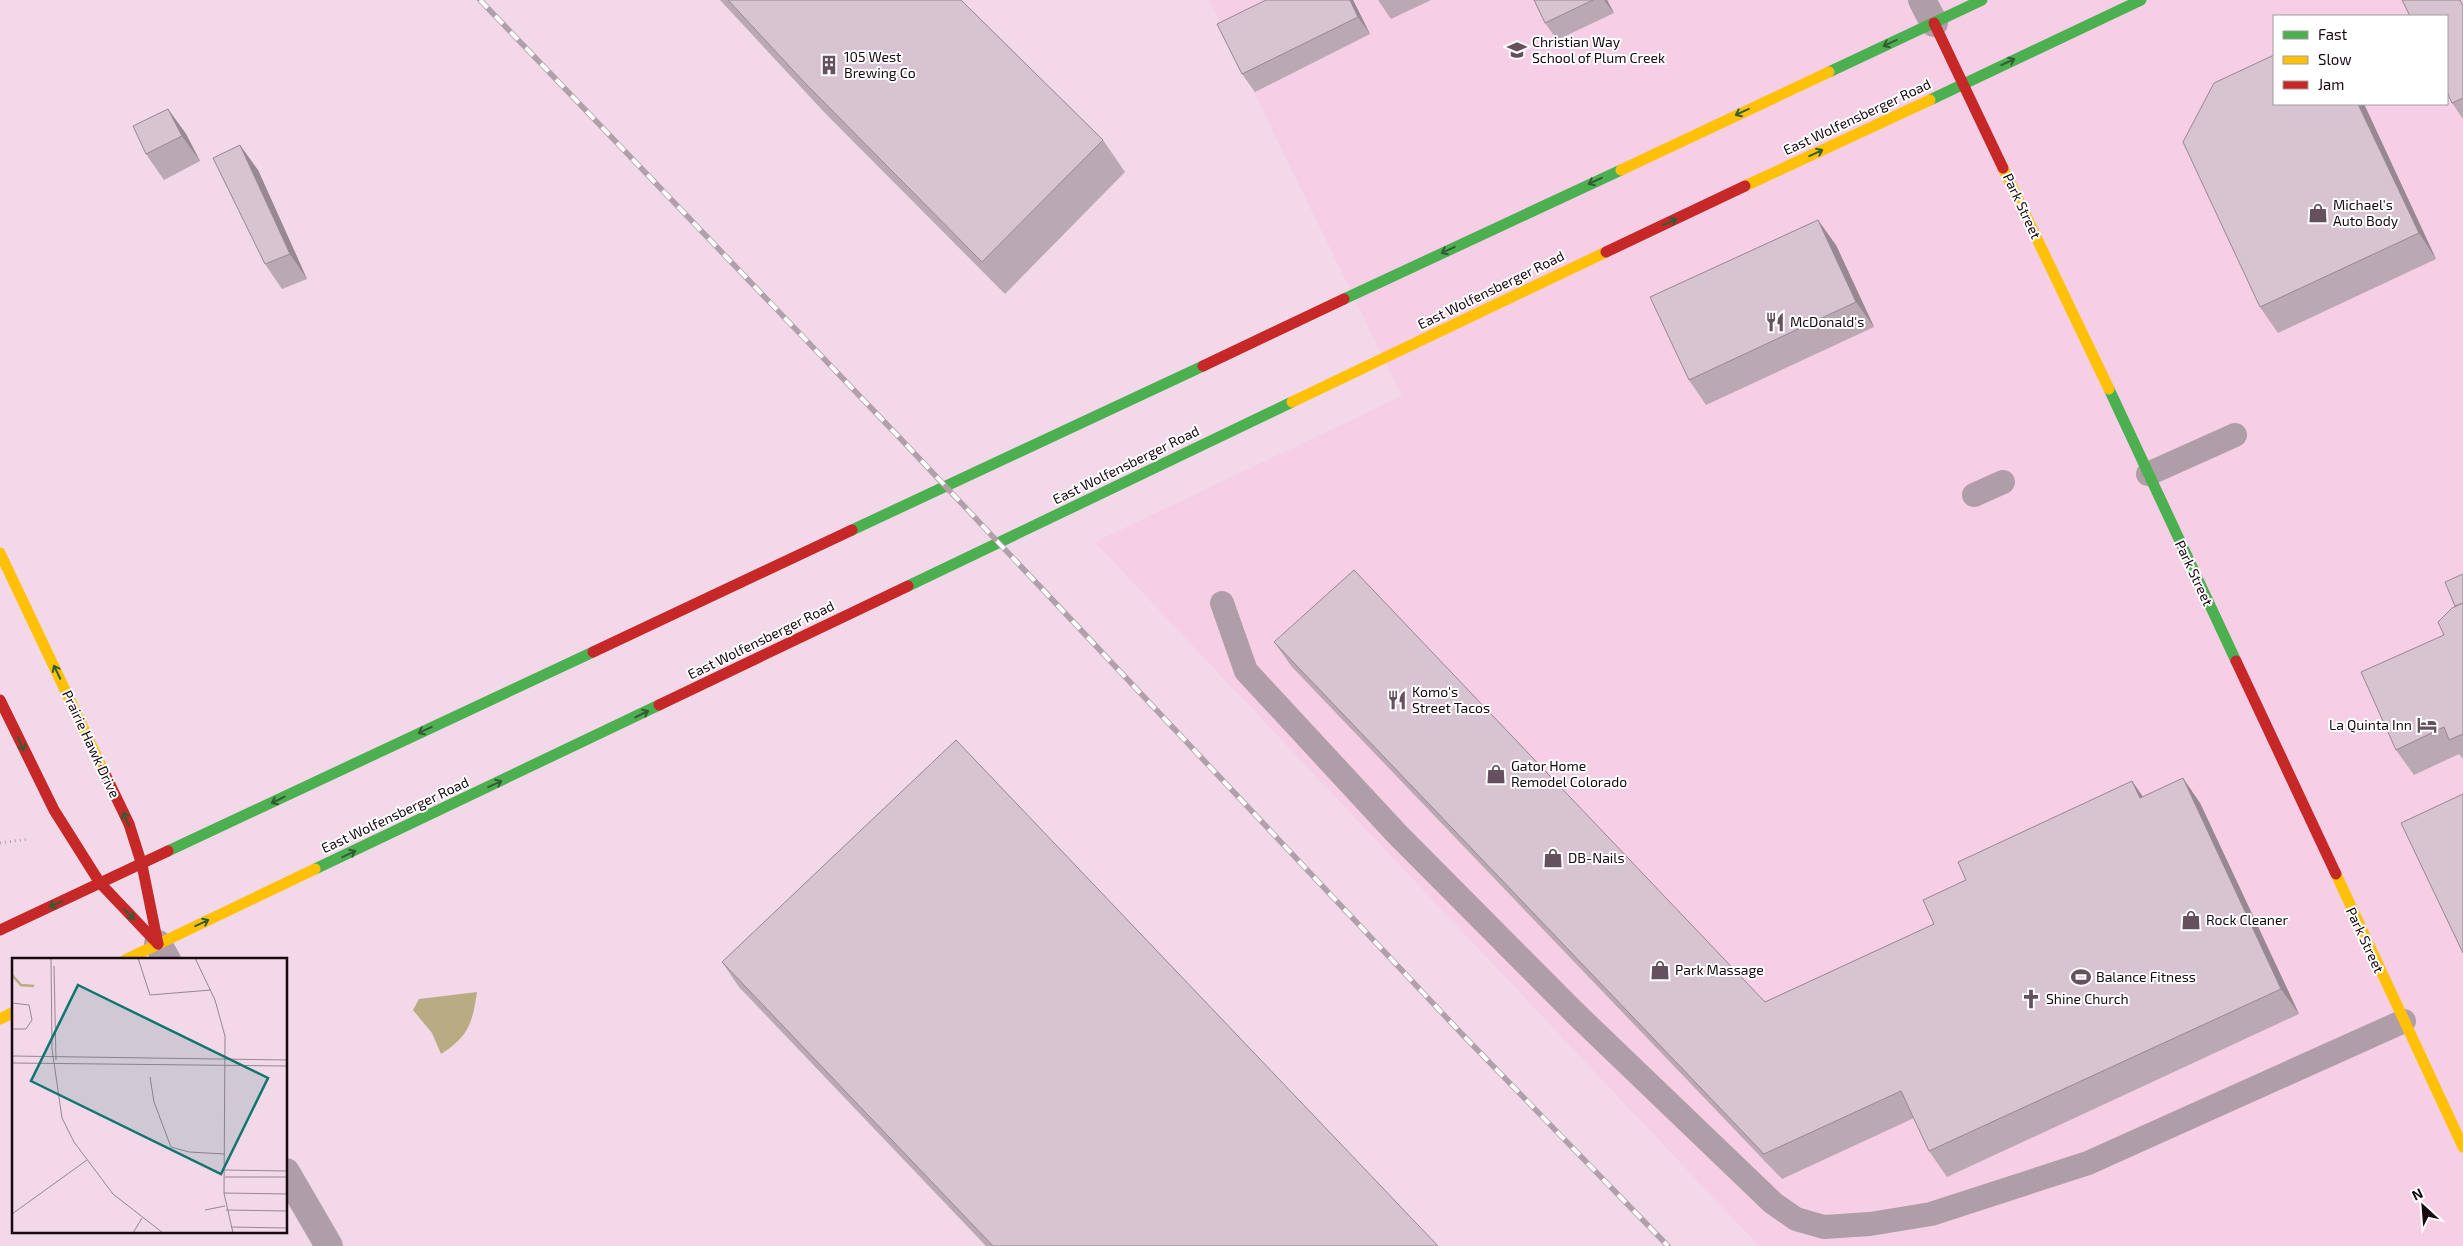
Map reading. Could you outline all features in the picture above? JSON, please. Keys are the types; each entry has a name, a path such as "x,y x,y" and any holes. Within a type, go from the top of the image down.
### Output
{"main road":[{"path":"0,930 142,865 1928,11 1982,0"},
{"name":"East Wolfensberger Road","path":"134,958 162,952 1964,83 2141,0"},
{"name":"Park Street","path":"1928,11 1964,83 2463,1147"},
{"name":"Prairie Hawk Drive","path":"0,553 129,824 142,865 162,952"},
{"path":"0,700 54,810 100,883 162,952"},
{"path":"0,1018 12,1013"}],"street":[{"path":"288,1175 330,1246"}],"lane":[{"path":"2148,474 2235,435"},
{"path":"1974,495 2003,482"},
{"path":"1222,603 1246,671 1397,834 1575,1013 1773,1203 1796,1219 1824,1227 1870,1224 1931,1214 2020,1186 2088,1163 2404,1021"}],"shaded area":[{"path":"1209,0 2463,0 2463,1246 1759,1246 1095,542 1402,396"},
{"path":"477,992 468,1028 458,1041 441,1054 432,1033 413,1010 419,999"}],"building":[{"path":"728,0 961,0 1103,140 982,262 803,81"},
{"path":"1266,0 1350,0 1358,17 1242,74 1217,24"},
{"path":"1534,0 1593,0 1545,23"},
{"path":"2402,0 2460,0 2463,6 2463,98 2452,103 2448,94 2448,15 2410,15"},
{"name":"Michael's Auto Body","path":"2273,55 2273,105 2358,105 2419,233 2260,307 2183,142 2214,83"},
{"path":"168,109 182,136 146,154 133,126"},
{"path":"240,145 290,254 265,264 213,158"},
{"path":"1818,220 1856,302 1689,380 1650,297"},
{"path":"1354,570 1765,1002 1934,924 1923,900 1966,880 1958,862 2132,781 2140,798 2183,778 2281,989 1929,1151 1901,1091 1764,1154 1274,642"},
{"path":"2463,574 2463,603 2455,606 2445,582"},
{"path":"2463,603 2463,734 2449,740 2444,727 2396,750 2361,672 2444,635 2438,622 2452,608"},
{"path":"956,740 1438,1246 993,1246 722,962"},
{"path":"2463,794 2463,953 2401,823"}],"railway":[{"path":"480,0 898,436 1461,1033 1668,1246"}],"traffic: fast":[{"path":"1829,72 1982,0"},
{"path":"1930,100 2141,0"},
{"path":"1344,299 1621,170"},
{"path":"852,530 1203,366"},
{"path":"2109,389 2236,661"},
{"path":"908,586 1292,402"},
{"path":"168,851 593,652"},
{"path":"315,869 659,705"}],"traffic: slow":[{"path":"1621,170 1829,72"},
{"path":"1745,186 1930,100"},
{"path":"2003,168 2109,389"},
{"path":"1292,402 1606,252"},
{"path":"0,553 103,770"},
{"path":"129,958 315,869"},
{"path":"2336,874 2463,1147"},
{"path":"0,1019 12,1013"}],"traffic: jam":[{"path":"1934,23 2003,168"},
{"path":"1606,252 1745,186"},
{"path":"1203,366 1344,299"},
{"path":"593,652 852,530"},
{"path":"659,705 908,586"},
{"path":"2236,661 2336,874"},
{"path":"0,700 54,810 100,883 158,944"},
{"path":"103,770 129,824 142,865 158,944"},
{"path":"0,930 168,851"}],"place":[{"name":"Christian Way School of Plum Creek","path":"1517,50"},
{"name":"105 West Brewing Co","path":"829,65"},
{"name":"Michael's Auto Body","path":"2318,213"},
{"name":"McDonald's","path":"1775,322"},
{"name":"Komo's Street Tacos","path":"1397,700"},
{"name":"La Quinta Inn","path":"2427,725"},
{"name":"Gator Home Remodel Colorado","path":"1496,774"},
{"name":"DB-Nails","path":"1553,858"},
{"name":"Rock Cleaner","path":"2191,920"},
{"name":"Park Massage","path":"1660,970"},
{"name":"Balance Fitness","path":"2081,977"},
{"name":"Shine Church","path":"2031,999"}]}
